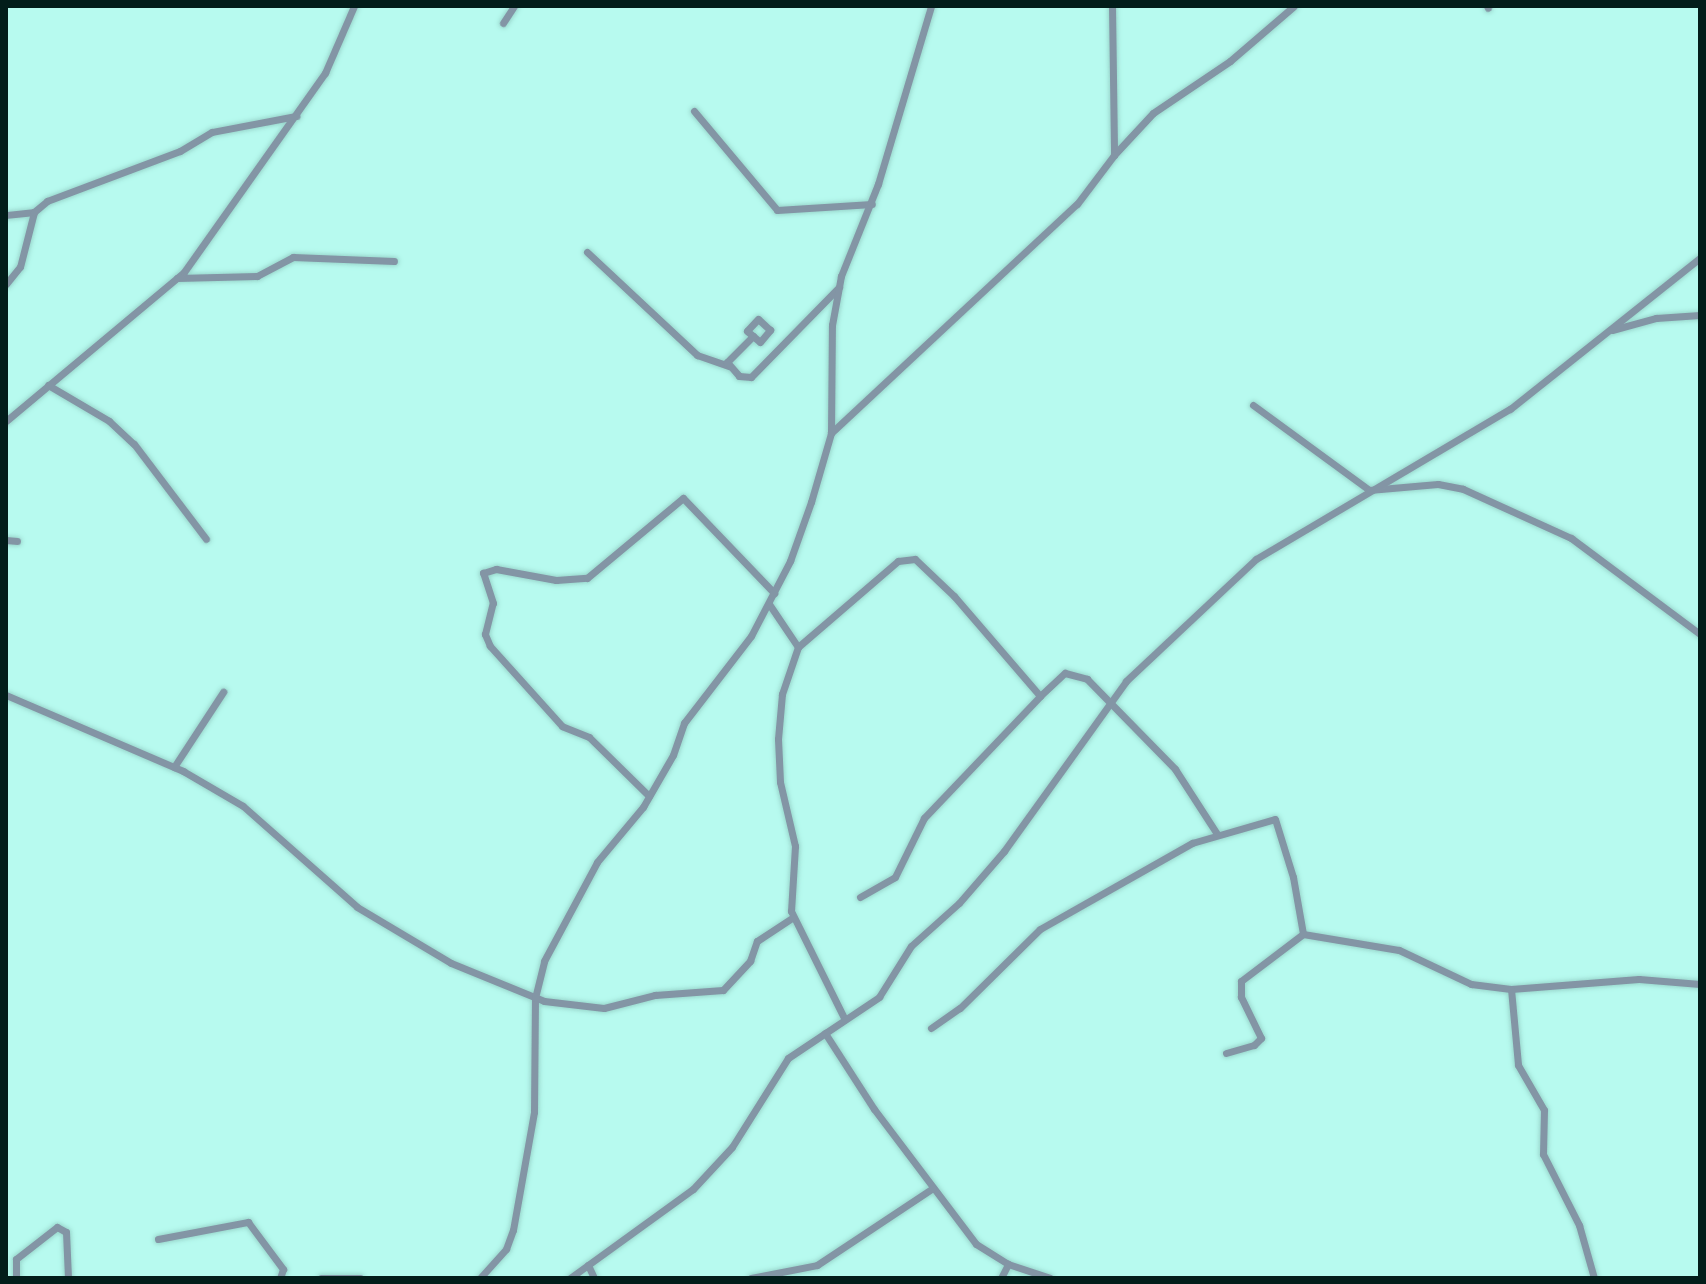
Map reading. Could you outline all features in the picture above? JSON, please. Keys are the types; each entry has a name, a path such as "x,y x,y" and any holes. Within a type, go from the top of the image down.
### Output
{"street":[{"path":"6,421 177,278 325,73 354,6"},
{"path":"503,23 514,6"},
{"path":"480,1278 506,1249 516,1219 537,1090 535,998 544,961 597,862 649,796 673,755 684,723 769,604 811,502 831,433 832,325 839,287 872,204 931,6"},
{"path":"1112,6 1114,155"},
{"path":"831,433 1077,204 1114,155 1176,94 1230,61 1294,6"},
{"path":"694,111 777,210 872,204"},
{"path":"6,215 34,212 47,201 180,151 212,132 296,116"},
{"path":"6,284 20,267 34,212"},
{"path":"587,252 697,355 731,367"},
{"path":"177,278 257,276 293,257 394,261"},
{"path":"570,1278 711,1172 743,1132 788,1058 879,997 911,946 980,881 1076,755 1110,701 1256,559 1510,409 1700,258"},
{"path":"753,336 727,362 739,376 751,377 839,287"},
{"path":"1606,332 1656,318 1700,315"},
{"path":"48,385 109,421 134,444 206,539"},
{"path":"1253,405 1369,490 1438,484 1486,498 1571,538 1700,634"},
{"path":"649,796 589,737 562,726 490,646 485,634 493,603 483,573 496,569 556,580 587,578 683,498 774,593"},
{"path":"6,540 17,541"},
{"path":"844,1018 792,918 795,846 780,782 778,739 782,694 798,647 890,568 911,557 954,596 1040,696"},
{"path":"769,604 798,647"},
{"path":"860,897 895,877 924,818 1040,696 1072,671 1110,701 1175,769 1217,834"},
{"path":"174,767 223,692"},
{"path":"6,695 174,767 243,806 357,907 451,963 535,998 604,1008 655,995 723,990 750,961 757,941 792,918"},
{"path":"931,1028 960,1008 1040,929 1161,859 1217,834 1275,819 1293,877 1303,934"},
{"path":"1226,1053 1254,1045 1261,1038 1241,997 1241,981 1303,934 1399,950 1471,984 1511,989 1639,979 1700,984"},
{"path":"1511,989 1518,1065 1544,1110 1543,1154 1579,1225 1594,1278"},
{"path":"825,1033 976,1244 1008,1264 1050,1278"},
{"path":"751,1278 817,1265 933,1188"},
{"path":"158,1239 248,1222 283,1269 280,1278"},
{"path":"16,1278 16,1259 57,1227 66,1232 68,1278"},
{"path":"1001,1278 1008,1264"},
{"path":"588,1265 594,1278"},
{"path":"321,1278 360,1278"}]}
